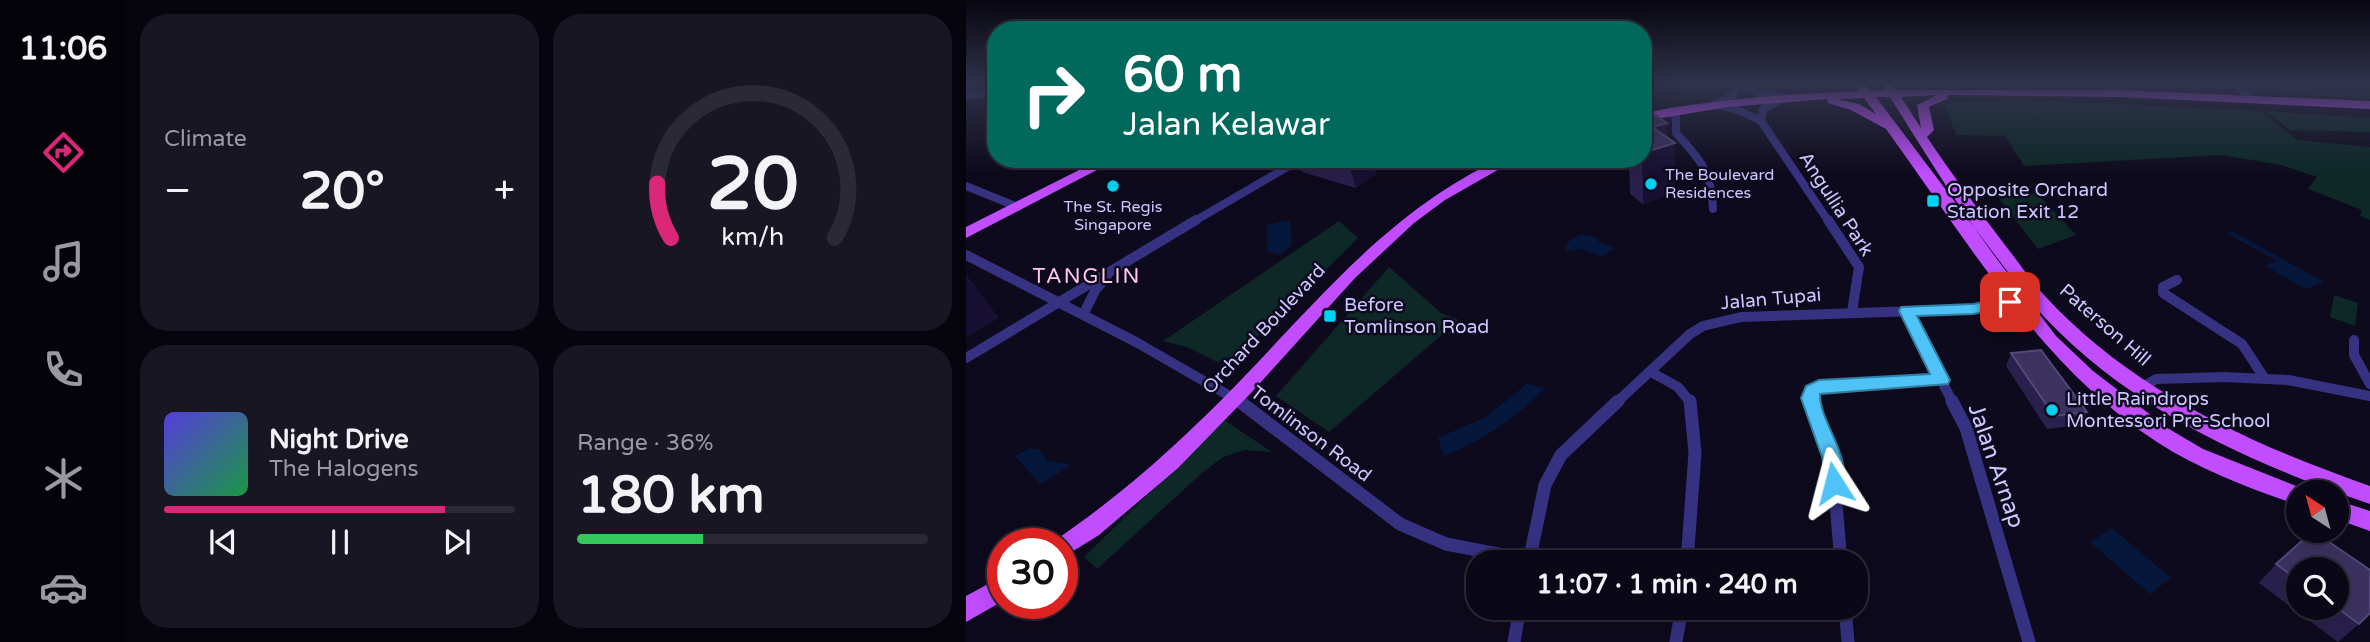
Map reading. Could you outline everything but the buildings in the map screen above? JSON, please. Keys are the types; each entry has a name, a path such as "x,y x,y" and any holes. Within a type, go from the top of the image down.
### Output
{"main road":[{"path":"1866,114 1900,136"},
{"path":"1883,114 2028,300"},
{"path":"1908,114 1920,137 2028,300 2050,340 2086,376 2162,435 2233,472 2286,492"},
{"path":"1920,137 1928,130 1924,114"},
{"path":"966,233 1094,168"},
{"name":"Orchard Boulevard","path":"1078,537 1124,504 1234,399 1347,276 1396,228 1448,191 1493,168"},
{"name":"Paterson Hill","path":"2028,300 2112,366 2149,384 2213,432 2249,449 2370,495"},
{"path":"2349,514 2370,521"},
{"path":"966,610 987,597"}],"street":[{"path":"1674,114 1676,133 1708,171 1713,185 1713,209"},
{"path":"1746,114 1761,121 1762,114"},
{"name":"Angullia Park","path":"1761,121 1859,267 1852,312"},
{"path":"966,358 1057,301 1286,168"},
{"path":"966,186 1018,207"},
{"name":"Tomlinson Road","path":"966,255 1136,342 1234,399 1400,524 1446,544 1475,550"},
{"path":"1083,315 1096,289 1113,270"},
{"path":"2177,280 2163,287 2163,293 2242,344 2265,379"},
{"name":"Jalan Tupai","path":"1531,550 1545,485 1561,455 1690,334 1703,326 1741,317 1973,309 1988,304 2028,300"},
{"name":"Jalan Arnap","path":"1906,311 1966,428 2028,642"},
{"path":"2354,340 2354,355 2370,384"},
{"path":"1651,372 1679,388 1692,401 1695,441 1688,550"},
{"path":"1840,550 1832,457 1810,398 1812,391 1819,386 1941,380"},
{"path":"2149,384 2288,380 2370,397"},
{"path":"1514,642 1518,620"},
{"path":"1676,642 1680,620"},
{"path":"1846,620 1848,642"}],"green space":[{"path":"1948,114 2265,114 2297,140 2370,147 2370,220 2360,216 2362,210 2308,189 2317,177 2281,165 2221,155 2024,166 2005,136 1956,135"},
{"path":"2269,114 2370,118 2370,132 2290,130"},
{"path":"2037,193 2076,235 2038,249 1997,196"},
{"path":"1339,221 1358,238 1238,356 1217,362 1187,347 1163,341"},
{"path":"1389,267 1441,313 1459,320 1329,432 1276,396"},
{"path":"2334,295 2358,303 2355,326 2330,317"},
{"path":"1224,420 1272,452 1244,450 1223,457 1097,569 1084,557"}],"water":[{"path":"1290,220 1292,245 1280,255 1267,251 1267,225"},
{"path":"2232,231 2324,282 2306,289 2265,266 2277,261 2226,233"},
{"path":"1580,234 1596,237 1599,242 1615,248 1602,257 1582,249 1567,251 1565,249 1568,242"},
{"path":"1527,384 1545,388 1498,428 1444,456 1438,438 1486,417"},
{"path":"1030,448 1039,449 1047,461 1068,464 1069,467 1040,484 1015,456"},
{"path":"2112,528 2171,578 2150,594 2090,542"}],"place":[{"name":"The Boulevard Residences","path":"1651,184"},
{"name":"The St. Regis Singapore","path":"1113,186"},
{"name":"Opposite Orchard Station Exit 12","path":"1933,201"},
{"name":"Before Tomlinson Road","path":"1330,316"},
{"name":"Little Raindrops Montessori Pre-School","path":"2052,410"}],"district":[{"name":"TANGLIN","path":"1087,276"}],"route":[{"path":"1834,483 1832,457 1810,398 1812,391 1819,386 1941,380 1906,311 1973,309 1988,304 2010,302"}]}
